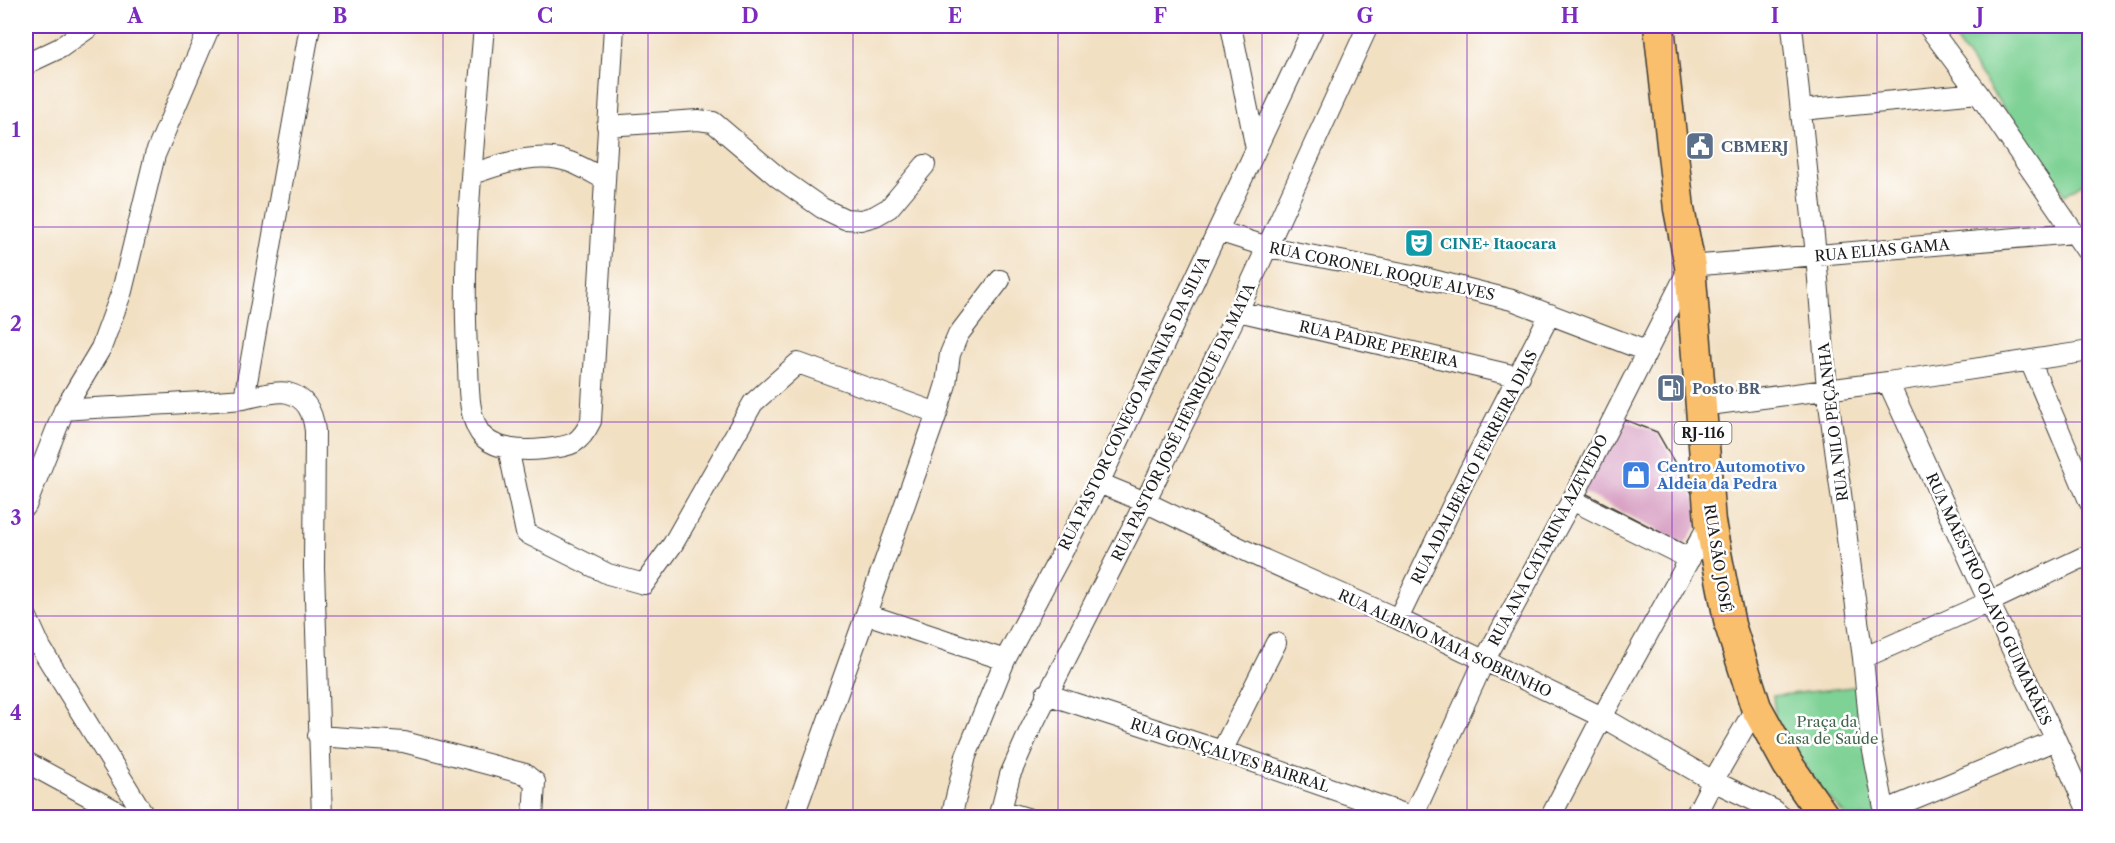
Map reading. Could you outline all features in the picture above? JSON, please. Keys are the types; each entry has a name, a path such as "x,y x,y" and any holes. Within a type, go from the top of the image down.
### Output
{"main road":[{"name":"RUA SÃO JOSÉ","path":"1659,26 1679,209 1690,266 1710,522 1730,625 1756,707 1788,765 1825,818"}],"street":[{"path":"26,64 60,48 91,26"},
{"path":"26,506 64,410 104,338 122,291 155,154 210,26"},
{"path":"244,399 310,26"},
{"path":"484,26 464,314 470,406 481,434 490,442 508,448 535,450 564,447 576,443 585,434 591,421 614,26"},
{"path":"1231,26 1256,149"},
{"name":"RUA PASTOR CONEGO ANANIAS DA SILVA","path":"951,818 966,756 1005,660 1099,483 1314,26"},
{"name":"RUA PASTOR JOSÉ HENRIQUE DA MATA","path":"999,814 1010,775 1046,694 1145,502 1238,311 1368,26"},
{"name":"RUA NILO PEÇANHA","path":"1792,26 1816,255 1827,389 1863,658 1871,741 1885,814"},
{"path":"1928,26 1978,93 2090,256"},
{"path":"1801,110 1978,93"},
{"path":"607,126 698,120 713,122 779,178 822,208 845,219 861,220 875,216 889,207 925,165"},
{"path":"472,174 507,163 548,157 570,162 604,179"},
{"name":"RUA CORONEL ROQUE ALVES","path":"1218,231 1268,247 1413,275 1512,300 1646,351"},
{"name":"RUA ELIAS GAMA","path":"1690,266 2074,233"},
{"name":"RUA ANA CATARINA AZEVEDO","path":"1412,817 1484,661 1572,500 1690,266"},
{"path":"793,818 937,413 946,384 950,354 958,334 1000,280"},
{"name":"RUA PADRE PEREIRA","path":"1238,311 1520,377"},
{"name":"RUA ADALBERTO FERREIRA DIAS","path":"1398,619 1466,477 1520,377 1550,315"},
{"path":"1701,406 1888,382 2090,351"},
{"path":"2030,361 2090,503"},
{"path":"508,448 526,533 608,574 644,584 673,544 753,403 798,363 937,413"},
{"name":"RUA MAESTRO OLAVO GUIMARÃES","path":"1888,382 2090,816"},
{"path":"64,410 244,399 286,392 298,397 307,405 313,416 315,431 314,568 322,818"},
{"name":"RUA ALBINO MAIA SOBRINHO","path":"1099,483 1398,619 1602,717 1713,781 1774,810 1783,818"},
{"path":"1572,500 1690,559"},
{"path":"1550,818 1602,717 1710,522"},
{"path":"1863,658 2090,554"},
{"path":"866,614 1005,660"},
{"path":"26,615 41,648 146,818"},
{"path":"1222,751 1276,643"},
{"name":"RUA GONÇALVES BAIRRAL","path":"1046,694 1222,751 1412,817"},
{"path":"1694,818 1756,707"},
{"path":"318,736 404,742 525,774 535,782 533,818"},
{"path":"1885,814 2056,740"},
{"path":"26,762 129,818"},
{"path":"999,814 1027,818"}],"green space":[{"path":"1975,26 2089,26 2089,179 2065,195 1954,38"},
{"name":"Praça da Casa de Saúde","path":"1860,686 1877,816 1875,817 1847,817 1820,788 1775,719 1773,696"}],"building":[{"name":"Centro Automotivo Aldeia da Pedra","path":"1620,418 1657,432 1697,502 1700,521 1685,545 1581,491"}],"place":[{"name":"CBMERJ","path":"1700,146"},
{"name":"CINE+ Itaocara","path":"1419,243"},
{"name":"Posto BR","path":"1671,388"},
{"name":"Centro Automotivo Aldeia da Pedra","path":"1636,475"}]}
